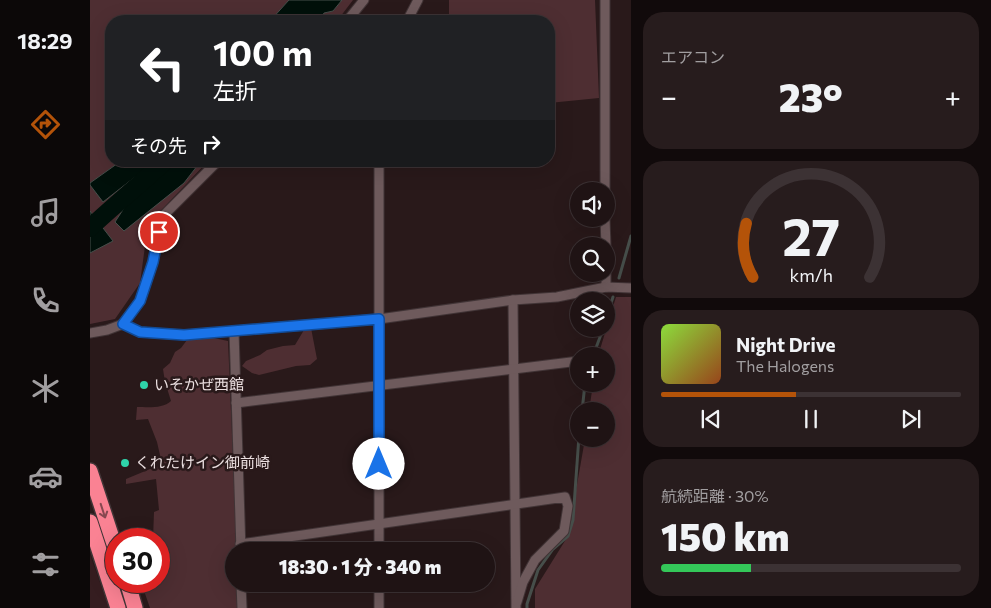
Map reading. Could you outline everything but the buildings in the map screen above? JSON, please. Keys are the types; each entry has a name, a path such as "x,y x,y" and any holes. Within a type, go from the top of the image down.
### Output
{"highway":[{"path":"90,471 109,528"},
{"path":"90,522 118,608"},
{"path":"130,593 135,608"}],"street":[{"path":"352,15 364,0"},
{"path":"410,15 418,0"},
{"path":"605,0 605,182"},
{"path":"90,333 107,330 123,324 140,301 153,262 164,215 212,167"},
{"path":"379,167 379,542"},
{"path":"606,282 606,287"},
{"path":"123,324 140,332 184,335 379,319 513,300 557,297 606,287 631,288"},
{"path":"513,300 517,605"},
{"path":"234,330 240,542"},
{"path":"236,403 570,362"},
{"path":"273,542 379,523 564,497 568,506 564,531 535,560 523,582 517,605"},
{"path":"242,592 242,608"},
{"path":"379,592 379,608"}],"shaded area":[{"path":"90,0 289,0 275,15 105,15 105,167 113,167 90,183"},
{"path":"289,0 342,0 333,11 323,15 275,15"},
{"path":"342,0 353,0 342,15 323,15 333,11"},
{"path":"449,0 595,0 599,98 555,102 555,15 449,15"},
{"path":"113,167 148,167 103,202 90,183"},
{"path":"147,167 151,167 115,222 184,183 196,167 202,167 148,224 140,283 115,319 90,324 90,185 103,201"},
{"path":"150,167 196,167 184,183 124,231 115,222"},
{"path":"90,211 113,241 90,253"},
{"path":"616,297 631,297 631,608 535,608 535,589 568,536 584,447 615,447 615,402 590,402 592,392 615,392 615,347 601,347 604,337 615,337"},
{"path":"311,328 317,359 310,365 296,366 259,375 252,373 242,366 246,361 267,350 295,345 304,330"},
{"path":"209,337 228,341 237,542 225,542 225,592 238,592 239,608 150,608 145,593 170,593 170,528 153,528 154,512 159,510 156,479 126,484 126,479 162,464 157,442 148,419 136,420 137,407 159,406 168,404 171,401 163,369 170,363 175,352 187,340"},
{"path":"90,555 109,608 90,608"}],"waterway":[{"path":"90,228 158,167"},
{"path":"619,278 631,236"},
{"path":"596,347 600,337"},
{"path":"583,402 584,392"},
{"path":"527,608 538,570 553,549 568,536 573,520 578,447"}],"place":[{"name":"いそかぜ西館","path":"144,385"},
{"name":"くれたけイン御前崎","path":"125,463"}],"route":[{"path":"159,232 153,262 140,301 123,324 140,332 184,335 379,319 379,464"}]}
